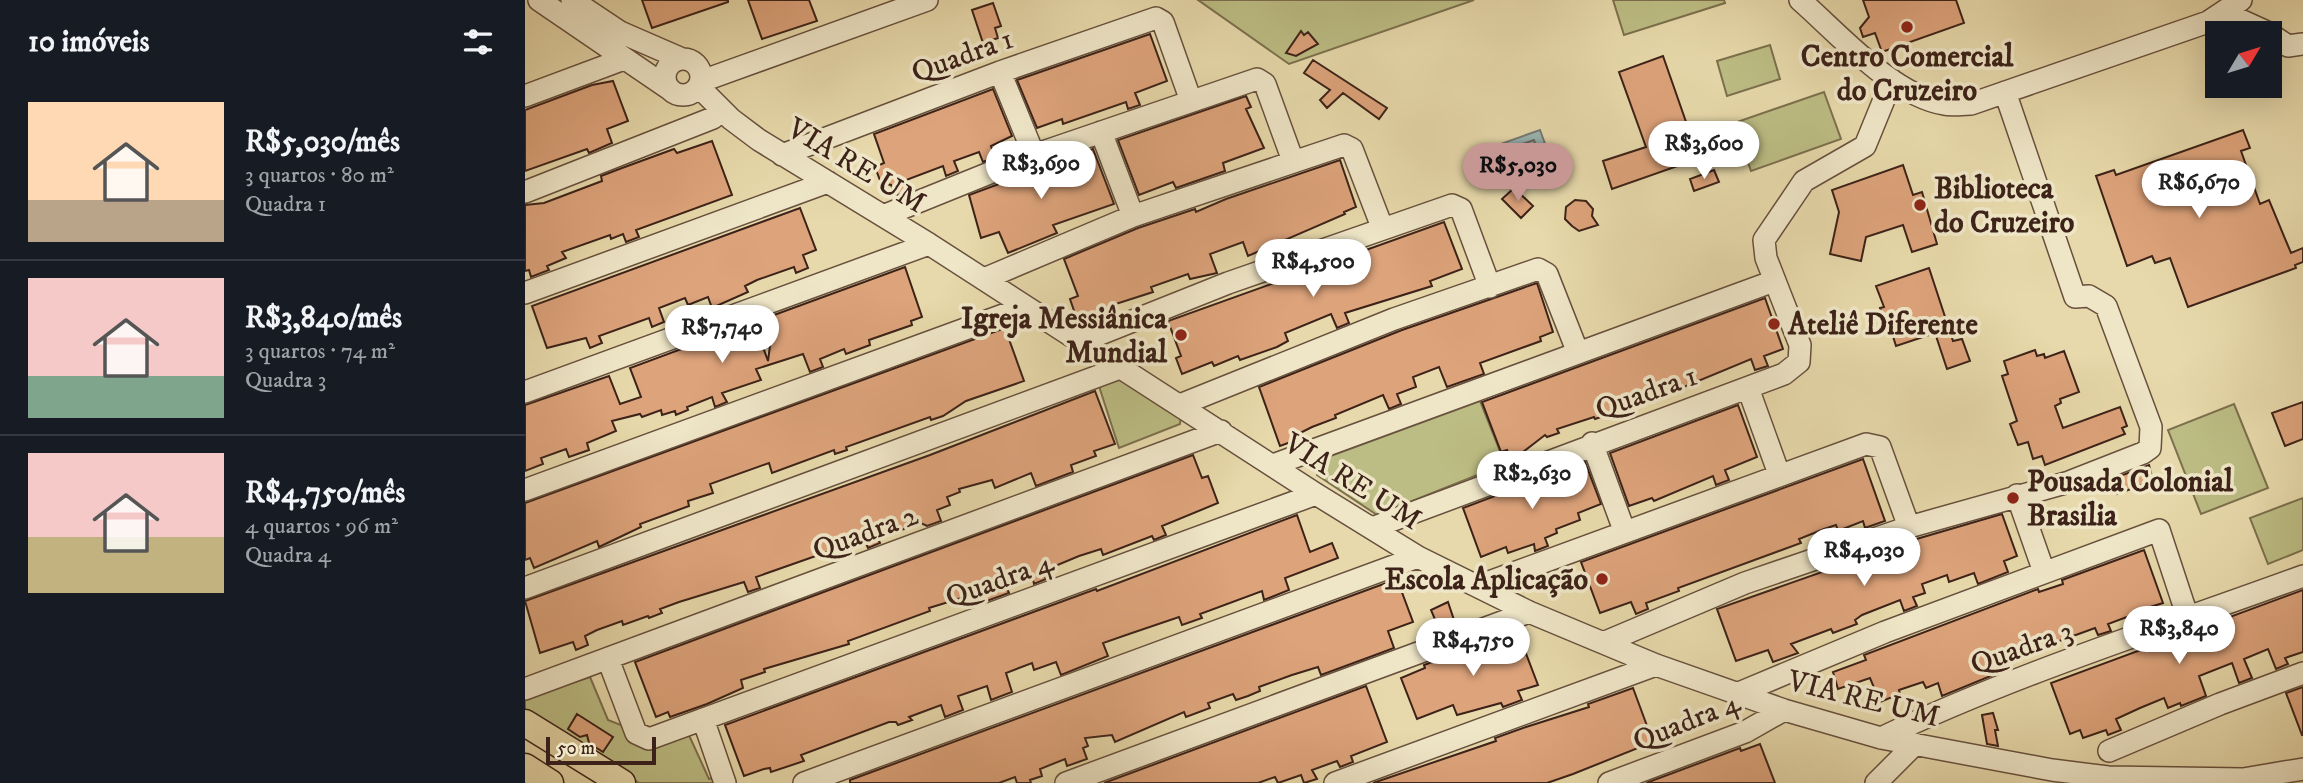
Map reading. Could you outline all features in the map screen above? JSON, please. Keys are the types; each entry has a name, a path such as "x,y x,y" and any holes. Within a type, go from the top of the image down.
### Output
{"main road":[{"path":"525,723 622,783"},
{"path":"525,767 550,783"}],"street":[{"name":"VIA RE UM","path":"539,0 671,90 716,113 929,244 1316,494 1418,556 1529,612 1656,665 1784,710 1881,738 2050,777 2109,780 2243,779 2303,769"},
{"path":"572,0 620,32 686,59 701,70 701,84"},
{"path":"773,58 686,59 668,66 665,73 671,90 689,95 701,84 727,71 773,58 927,0"},
{"path":"1800,0 1892,80 1921,97 1945,104 1971,104 2208,22 2236,4 2255,21"},
{"name":"Quadra 1","path":"782,155 1000,72 1156,18 1163,22 1192,101"},
{"path":"2282,42 2288,46 2303,44"},
{"path":"525,96 624,59"},
{"path":"525,192 716,113 714,88 727,71"},
{"path":"1000,72 1034,155"},
{"path":"884,216 1034,155 1261,80 1293,161"},
{"path":"1775,281 1763,247 1764,240 1804,181 1865,146 1892,80"},
{"name":"VIA RE UM","path":"701,84 716,113"},
{"path":"1603,643 1745,583 1909,527 2069,482 2150,448 2151,427 2106,306 2089,296 2075,297 2005,92"},
{"path":"1101,132 1133,216"},
{"path":"984,279 1133,216 1344,145 1350,147 1382,228"},
{"path":"525,293 828,182"},
{"path":"1080,342 1228,283 1452,205 1459,207 1490,287"},
{"path":"525,392 929,244"},
{"name":"Quadra 1","path":"1180,405 1394,319 1538,269 1544,270 1578,353"},
{"name":"Quadra 1","path":"1273,465 1775,281 1802,355 1795,366 1784,374 1592,443 1372,528"},
{"path":"525,490 1025,307"},
{"path":"525,588 1119,368"},
{"path":"1748,388 1780,474"},
{"name":"Quadra 2","path":"526,684 608,659 1221,431"},
{"path":"1592,443 1624,530"},
{"path":"1478,586 1780,474 1874,444 1880,447 1886,458 1909,527"},
{"name":"Quadra 4","path":"608,659 639,737 649,739 1316,494"},
{"path":"2017,495 2044,572"},
{"name":"Quadra 3","path":"1739,694 1885,632 2159,530 2188,618"},
{"path":"806,783 1418,556"},
{"name":"Quadra 3","path":"1881,738 1952,704 2303,576"},
{"path":"1066,783 1529,612"},
{"path":"1335,783 1656,665"},
{"path":"2109,751 2220,704 2303,673"},
{"name":"Quadra 4","path":"1609,783 1745,732 1784,710"},
{"path":"703,719 725,783"},
{"path":"1876,783 1915,744"}],"green space":[{"path":"1198,0 1474,0 1289,64"},
{"path":"1613,0 1724,0 1725,3 1624,35"},
{"path":"1770,45 1780,79 1727,96 1717,61"},
{"path":"1824,92 1841,139 1751,171 1734,123"},
{"path":"1117,374 1181,413 1180,424 1119,448 1097,380"},
{"path":"1480,401 1505,464 1377,515 1317,475 1317,461"},
{"path":"2234,404 2268,488 2201,514 2168,430"},
{"path":"2303,498 2303,550 2268,564 2250,518"},
{"path":"590,677 608,720 621,725 636,745 649,748 688,733 709,779 716,777 719,783 639,783 525,710 525,698"}],"water":[{"path":"1540,130 1552,163 1489,185 1478,152"}],"building":[{"path":"642,0 728,0 728,2 652,28"},
{"path":"748,0 809,0 817,21 762,39"},
{"name":"Centro Comercial do Cruzeiro","path":"1863,0 1956,0 1964,23 1882,52 1875,33 1863,37 1860,28 1869,17"},
{"path":"993,3 1001,26 995,28 998,38 983,43 972,10"},
{"path":"1301,31 1304,35 1308,32 1318,44 1296,56 1286,53"},
{"path":"1150,34 1167,81 1135,93 1140,105 1128,109 1126,102 1063,124 1062,119 1037,128 1017,80"},
{"path":"1663,56 1692,139 1685,142 1692,161 1612,189 1603,161 1646,147 1619,72"},
{"path":"1313,60 1387,108 1379,119 1343,93 1327,108 1320,100 1330,90 1304,73"},
{"path":"613,81 628,121 607,129 612,143 589,153 587,149 525,171 525,110 592,85"},
{"path":"993,89 1012,136 991,146 995,157 983,162 979,152 954,161 958,171 946,176 943,166 906,180 910,190 896,196 891,185 881,183 875,167 884,163 874,134"},
{"path":"1246,96 1251,107 1246,109 1264,148 1223,163 1225,171 1176,188 1173,182 1139,195 1118,140"},
{"path":"2243,130 2250,148 2241,151 2260,204 2269,200 2291,253 2303,248 2303,262 2295,265 2296,268 2188,307 2170,258 2155,263 2152,256 2127,266 2096,176 2114,170 2116,175"},
{"path":"712,141 732,195 636,230 639,237 626,242 623,234 611,239 610,235 562,252 566,258 547,266 549,270 531,277 529,270 525,271 525,205 544,203 602,181 601,176 674,149 677,153"},
{"path":"1093,149 1114,204 1053,225 1057,233 1008,253 999,232 981,238 969,195"},
{"path":"1340,160 1356,207 1344,212 1345,214 1248,256 1243,242 1210,254 1217,273 1190,279 1188,274 1151,287 1153,292 1103,308 1107,317 1085,326 1079,325 1070,299 1078,296 1064,259 1138,228 1195,209 1196,212"},
{"path":"1903,165 1913,195 1922,192 1937,244 1912,252 1903,225 1866,237 1861,261 1830,254 1839,212 1832,190"},
{"path":"1714,170 1719,182 1694,191 1690,179"},
{"path":"1514,188 1533,206 1521,218 1502,199"},
{"path":"1575,200 1586,201 1593,209 1592,216 1598,225 1579,231 1565,219 1566,207"},
{"path":"800,208 816,250 803,255 808,268 796,273 794,267 757,280 745,286 748,292 712,308 708,297 688,305 685,298 659,308 664,322 652,327 649,318 599,336 602,343 590,348 586,338 547,348 532,306"},
{"path":"1444,222 1462,269 1430,281 1432,286 1345,313 1349,323 1337,328 1331,314 1285,333 1288,341 1277,347 1240,360 1238,356 1214,366 1212,362 1182,374 1176,358 1181,356 1168,321"},
{"path":"905,267 922,317 911,321 912,325 869,340 870,345 846,354 844,349 820,359 823,367 810,372 803,354 756,369 761,380 722,393 727,402 715,407 712,397 687,407 688,410 676,415 675,411 662,415 661,410 642,417 640,414 612,421 616,431 587,443 589,450 569,457 566,449 541,458 543,464 525,471 525,405 609,376 620,404 641,397 630,368 754,322 768,361 774,315"},
{"path":"1929,268 1953,341 1962,339 1970,361 1947,369 1935,333 1896,346 1887,317 1883,319 1880,308 1884,307 1876,286"},
{"path":"1537,283 1553,332 1540,337 1541,341 1480,363 1484,374 1447,387 1439,367 1413,377 1416,387 1397,394 1401,404 1389,409 1383,395 1335,415 1336,418 1300,433 1302,438 1280,446 1259,387 1402,330"},
{"path":"1765,298 1783,349 1764,356 1768,366 1755,370 1751,359 1609,418 1607,415 1595,419 1594,417 1557,429 1559,433 1547,437 1545,435 1523,452 1524,457 1512,462 1507,450 1501,452 1482,402"},
{"path":"1005,328 1024,381 966,401 943,416 931,420 930,417 846,447 847,450 835,454 834,450 772,473 769,463 710,484 713,493 688,501 689,506 640,524 641,527 599,547 597,541 534,568 530,558 525,560 525,503"},
{"path":"2035,350 2037,356 2044,354 2045,358 2064,351 2079,392 2060,399 2061,403 2055,406 2063,428 2120,407 2127,426 2122,428 2125,434 2045,465 2042,456 2033,459 2028,442 2018,445 2010,424 2017,421 2002,376 2008,374 2004,361"},
{"path":"1095,391 1115,444 1094,451 1096,456 1071,465 1073,472 1036,486 1031,473 995,488 992,480 959,489 960,492 947,497 950,505 937,510 941,521 927,526 921,523 878,538 880,543 868,548 864,539 756,577 760,588 748,592 744,582 660,609 662,613 649,618 648,616 623,625 622,621 585,636 588,645 576,650 573,642 540,653 525,601 930,455"},
{"path":"2303,402 2303,439 2285,446 2272,413"},
{"path":"1738,405 1757,457 1725,470 1729,480 1716,485 1713,476 1654,501 1652,498 1629,506 1610,453"},
{"path":"1193,455 1202,478 1208,476 1218,503 1162,526 1166,535 1154,540 1152,536 1103,555 1101,549 1079,556 1043,571 1046,579 1034,584 1032,576 1006,586 1009,593 984,602 981,592 929,608 930,611 848,641 849,644 764,669 765,672 741,680 743,688 707,704 670,717 668,712 656,717 635,662"},
{"path":"1863,459 1885,521 1865,528 1863,521 1838,531 1836,525 1824,529 1799,539 1801,543 1678,588 1679,591 1646,603 1648,609 1636,614 1631,602 1600,613 1581,562"},
{"path":"1585,462 1601,504 1578,513 1580,520 1556,529 1557,533 1545,538 1548,546 1535,551 1534,544 1508,553 1506,547 1481,557 1463,508"},
{"path":"2149,465 2153,481 2117,494 2112,479"},
{"path":"2002,514 2017,556 2004,561 2008,572 1978,584 1974,573 1949,582 1947,575 1922,584 1925,593 1913,597 1917,606 1904,611 1900,600 1862,615 1855,620 1857,624 1833,633 1831,629 1791,644 1798,653 1773,662 1768,650 1736,661 1717,609 1913,540"},
{"path":"1297,515 1310,552 1332,543 1338,558 1285,578 1289,590 1264,600 1262,591 1200,614 1202,618 1182,625 1179,617 1103,643 1108,656 1061,675 1056,662 1034,670 1032,663 1006,673 1012,692 991,700 987,686 958,696 963,710 945,717 941,705 909,717 912,720 898,725 896,722 889,722 801,755 804,761 771,772 770,768 744,776 725,725 1096,589 1097,591"},
{"path":"2144,550 2163,603 2144,609 2147,618 2134,622 2132,615 2108,624 2111,631 2098,635 2095,628 2026,653 2023,645 1997,655 2003,671 1942,696 1938,683 1926,688 1923,682 1899,690 1900,694 1880,702 1870,678 1838,689 1833,672 1866,660 1864,655 2038,589 2039,592 2063,584 2062,580"},
{"path":"1397,579 1413,622 1388,631 1394,648 1378,654 1321,675 1318,667 1292,675 1259,687 1260,691 1236,700 1233,694 1208,703 1210,708 1186,717 1184,712 1115,742 1112,735 1085,738 1088,746 1083,748 1087,759 1067,766 1065,759 1040,769 1042,776 1030,780 1031,783 1017,783 1015,777 999,783 850,783 850,780"},
{"path":"2303,590 2303,652 2285,658 2288,664 2276,669 2268,649 2244,659 2252,678 2239,683 2232,663 2199,676 2206,696 2168,708 2164,698 2116,719 2121,730 2108,735 2106,730 2083,738 2080,730 2070,734 2051,683"},
{"path":"1448,602 1455,623 1439,629 1431,610"},
{"path":"1517,630 1538,685 1518,691 1522,700 1503,707 1501,703 1457,715 1453,705 1417,719 1401,678 1425,668 1424,665"},
{"path":"1366,686 1387,742 1351,756 1353,762 1340,767 1337,761 1312,770 1317,779 1304,783 1301,775 1278,783 1275,777 1258,783 1104,783"},
{"path":"2303,687 2303,735 2302,735 2286,693"},
{"path":"1633,688 1653,742 1573,774 1547,783 1373,783 1496,741 1495,738 1589,707 1588,704"},
{"path":"1993,713 1998,730 1995,730 1998,746 1987,744 1982,715"},
{"path":"577,714 613,737 603,752 589,743 587,735 580,737 568,729"},
{"path":"1760,744 1775,783 1646,783 1740,748 1741,751"}],"place":[{"name":"Centro Comercial do Cruzeiro","path":"1907,27"},
{"name":"Biblioteca do Cruzeiro","path":"1920,205"},
{"name":"Ateliê Diferente","path":"1774,324"},
{"name":"Igreja Messiânica Mundial","path":"1181,335"},
{"name":"Pousada Colonial Brasilia","path":"2013,498"},
{"name":"Escola Aplicação","path":"1602,579"}]}
